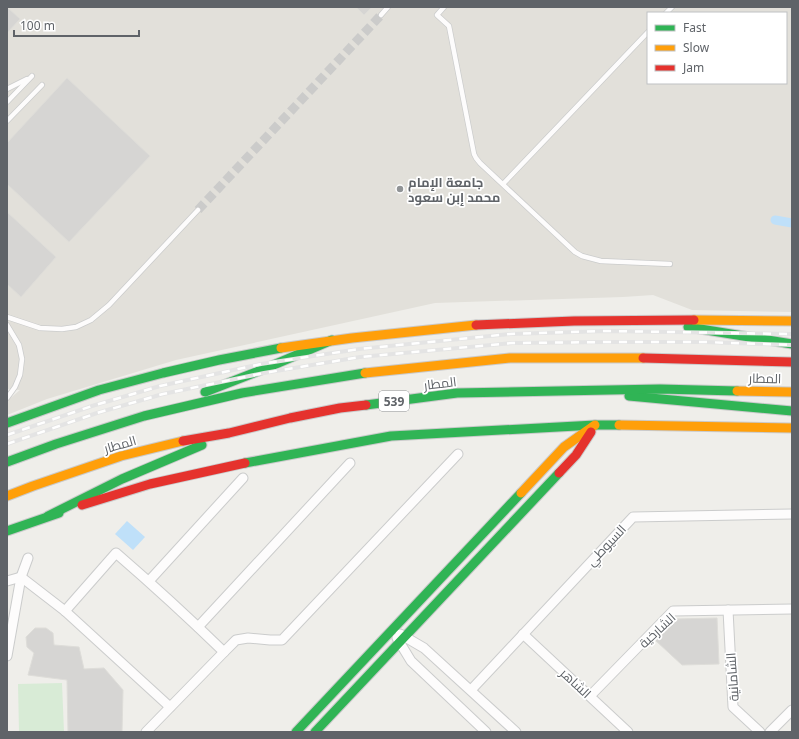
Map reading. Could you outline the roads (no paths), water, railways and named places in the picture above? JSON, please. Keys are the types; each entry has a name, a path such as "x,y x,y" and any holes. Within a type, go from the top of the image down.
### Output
{"main road":[{"path":"7,423 99,390 163,373 219,360 332,340 467,325 649,320 792,321"},
{"path":"649,320 792,344"},
{"path":"144,416 264,369 332,340"},
{"name":"المطار","path":"7,462 56,444 144,416 242,393 371,372 510,358 666,358 792,362"},
{"name":"المطار","path":"7,496 121,456 186,440 229,433 290,418 340,408 458,393 660,389 792,392"},
{"path":"564,391 792,411"},
{"path":"296,732 564,447 595,425"},
{"path":"315,732 576,455 595,425"},
{"path":"7,531 48,516 150,484 240,464 391,436 595,425 792,428"},
{"path":"48,516 122,479 229,433"}],"street":[{"path":"146,732 236,640 248,638 282,640 458,454"},
{"path":"198,627 350,463"},
{"path":"148,581 243,478"},
{"name":"السيوطي","path":"471,690 632,517 792,514"},
{"path":"65,611 116,554 148,581 224,652"},
{"path":"7,656 21,577 28,558"},
{"path":"21,577 65,611 170,707"},
{"path":"7,582 21,577"},
{"name":"الشارخية","path":"590,696 673,611 792,609"},
{"name":"الشامانية","path":"728,610 733,707 760,732"},
{"path":"392,630 402,639 424,648 516,732"},
{"name":"الشاهر","path":"523,634 628,732"},
{"path":"402,639 411,661 486,732"},
{"path":"770,732 792,710"}],"lane":[{"path":"381,15 388,7"},
{"path":"444,7 437,15 448,26 474,154 480,163 575,252 582,256 601,261 670,264"},
{"path":"503,184 647,33"},
{"path":"7,89 32,76 7,102"},
{"path":"7,121 42,85"},
{"path":"7,317 40,328 62,329 76,327 91,320 109,306 198,210"},
{"path":"7,325 19,345 22,359 20,375 15,387 7,398"}],"water":[{"path":"127,521 145,537 133,550 115,534"}],"waterway":[{"path":"775,220 792,223"}],"tunnel":[{"path":"198,210 381,15"}],"railway":[{"path":"7,435 92,406 160,386 261,364 359,349 510,334 607,331 792,334"},
{"path":"7,444 97,413 163,394 264,373 360,357 512,343 704,342 792,345"}],"place":[{"name":"جامعة الإمام محمد إبن سعود","path":"400,189"}]}
